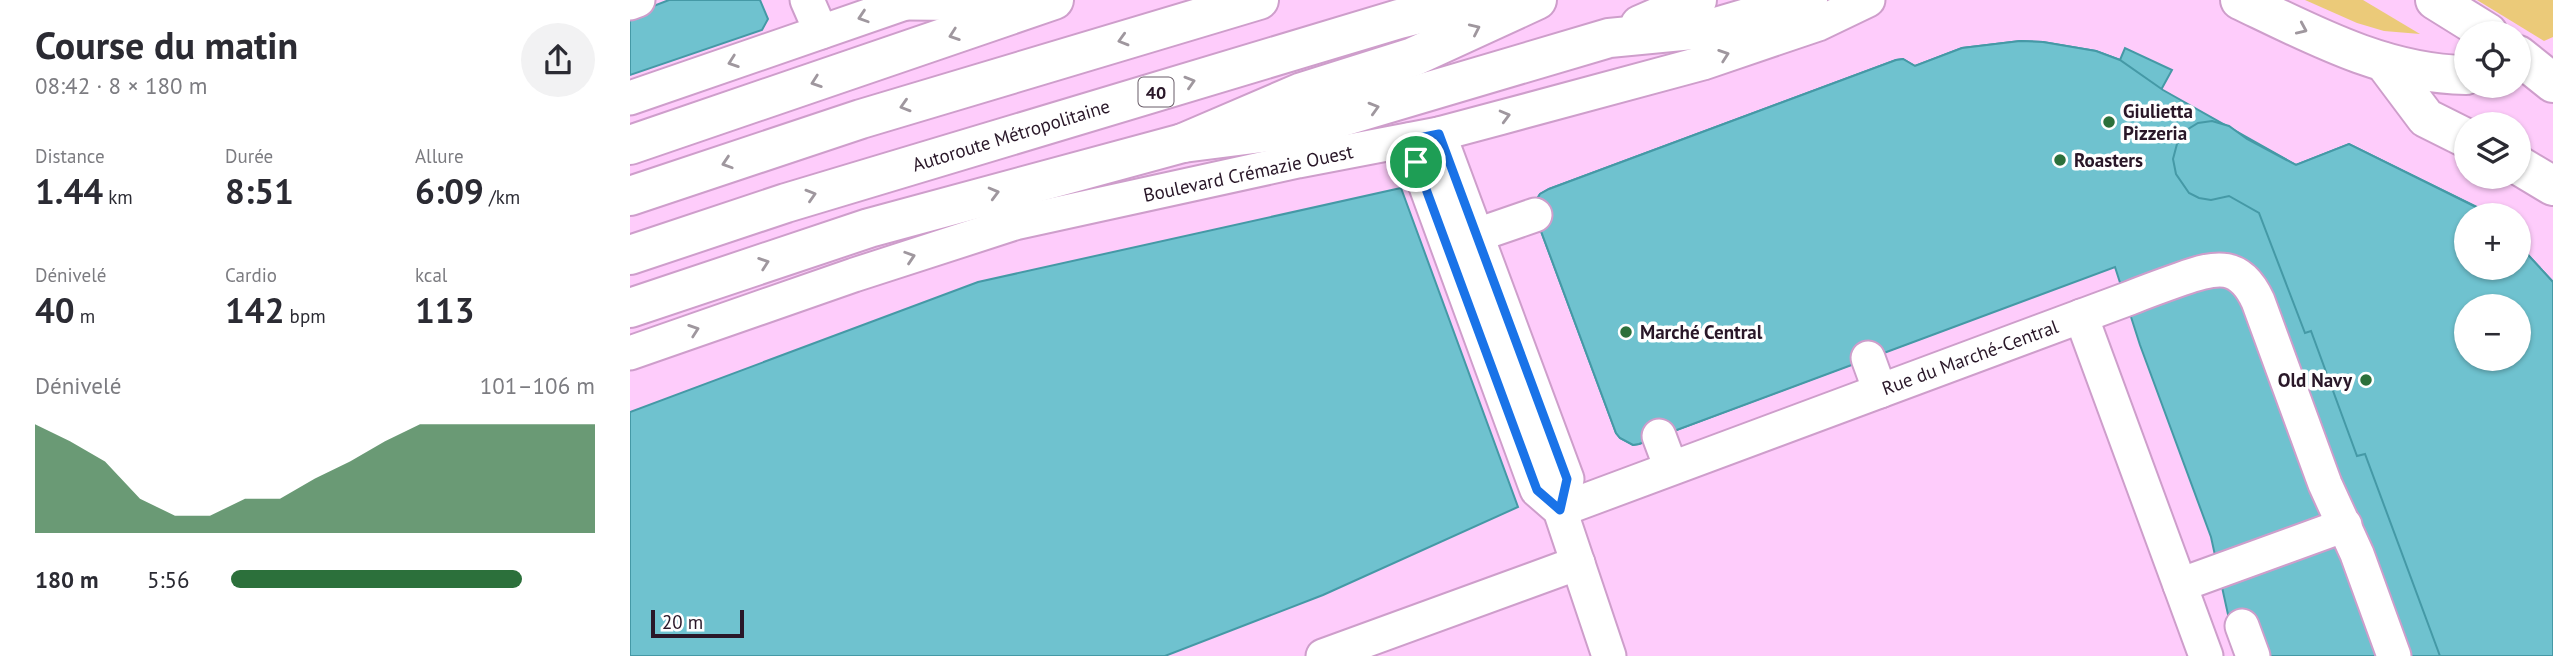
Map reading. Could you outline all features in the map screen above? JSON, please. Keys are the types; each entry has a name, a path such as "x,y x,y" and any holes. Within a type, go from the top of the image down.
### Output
{"main road":[{"path":"630,196 875,115 1259,0"},
{"name":"Autoroute Métropolitaine","path":"630,255 799,199 1399,19 1474,0"},
{"path":"1183,143 1302,92 1413,57 1537,0"},
{"path":"1609,38 1697,0"},
{"name":"Boulevard Crémazie Ouest","path":"630,308 897,219 1183,143 1308,127 1609,38 1713,28 1808,0"},
{"path":"2240,0 2302,29 2384,62 2454,74"},
{"path":"2435,0 2469,21"},
{"path":"630,145 1048,2"},
{"path":"2384,62 2426,118 2454,132"},
{"path":"2531,173 2553,186"}],"street":[{"path":"630,3 638,0"},
{"path":"807,0 821,32"},
{"name":"Boulevard Crémazie Ouest","path":"630,353 854,275 1016,223 1298,161 1424,137 1703,63 1818,24 1868,0"},
{"path":"630,98 910,1 1048,2"},
{"path":"1424,137 1477,235 1567,479 1560,510"},
{"path":"1424,137 1534,482 1537,490 1560,510 1609,656"},
{"path":"1477,235 1535,215"},
{"path":"2081,316 2210,270 2219,269 2241,277 2252,288 2325,484 2357,554 2394,656"},
{"name":"Rue du Marché-Central","path":"1560,510 2081,316 2206,656"},
{"path":"1868,358 1880,391"},
{"path":"1658,436 1671,468"},
{"path":"2180,585 2345,525"},
{"path":"1323,656 1578,563"}],"shaded area":[{"path":"2305,0 2363,0 2420,34 2384,31 2357,23"},
{"path":"2477,0 2553,0 2553,37 2544,41 2531,33 2531,21 2511,21"}],"building":[{"path":"669,0 760,0 768,19 762,30 630,75 630,15"},
{"path":"2020,41 2096,51 2120,60 2125,48 2172,70 2150,110 2134,128 2113,148 2089,163 2086,159 2076,164 2080,176 2007,206 1999,190 2003,188 1999,178 1960,194 1998,292 1995,309 1639,444 1633,445 1620,438 1535,215 1535,202 1540,194 1896,60 1903,59 1915,66 1962,48"},
{"path":"2020,41 2096,51 2120,60 2163,90 2296,165 2349,144 2469,203 2454,203 2454,280 2531,280 2531,258 2553,282 2553,656 2242,656 2229,619 2211,537 2140,345 2115,267 1639,444 1633,445 1620,438 1535,215 1535,202 1540,194 1896,60 1903,59 1915,66 1962,48"},
{"path":"2212,121 2229,126 2247,139 2296,165 2349,144 2468,203 2454,203 2454,280 2531,280 2531,258 2553,282 2553,656 2440,656 2365,454 2357,456 2311,331 2305,333 2259,213 2229,196 2211,200 2189,193 2176,174 2173,159 2177,144 2185,131 2198,123"},
{"path":"1401,188 1518,507 1323,595 1165,656 630,656 630,412 978,282"}],"place":[{"name":"Giulietta Pizzeria","path":"2109,122"},
{"name":"Roasters","path":"2060,160"},
{"name":"Marché Central","path":"1626,332"},
{"name":"Old Navy","path":"2366,380"}],"route":[{"path":"1439,134 1567,479 1560,510 1537,490 1416,162 1409,140 1439,134"}]}
